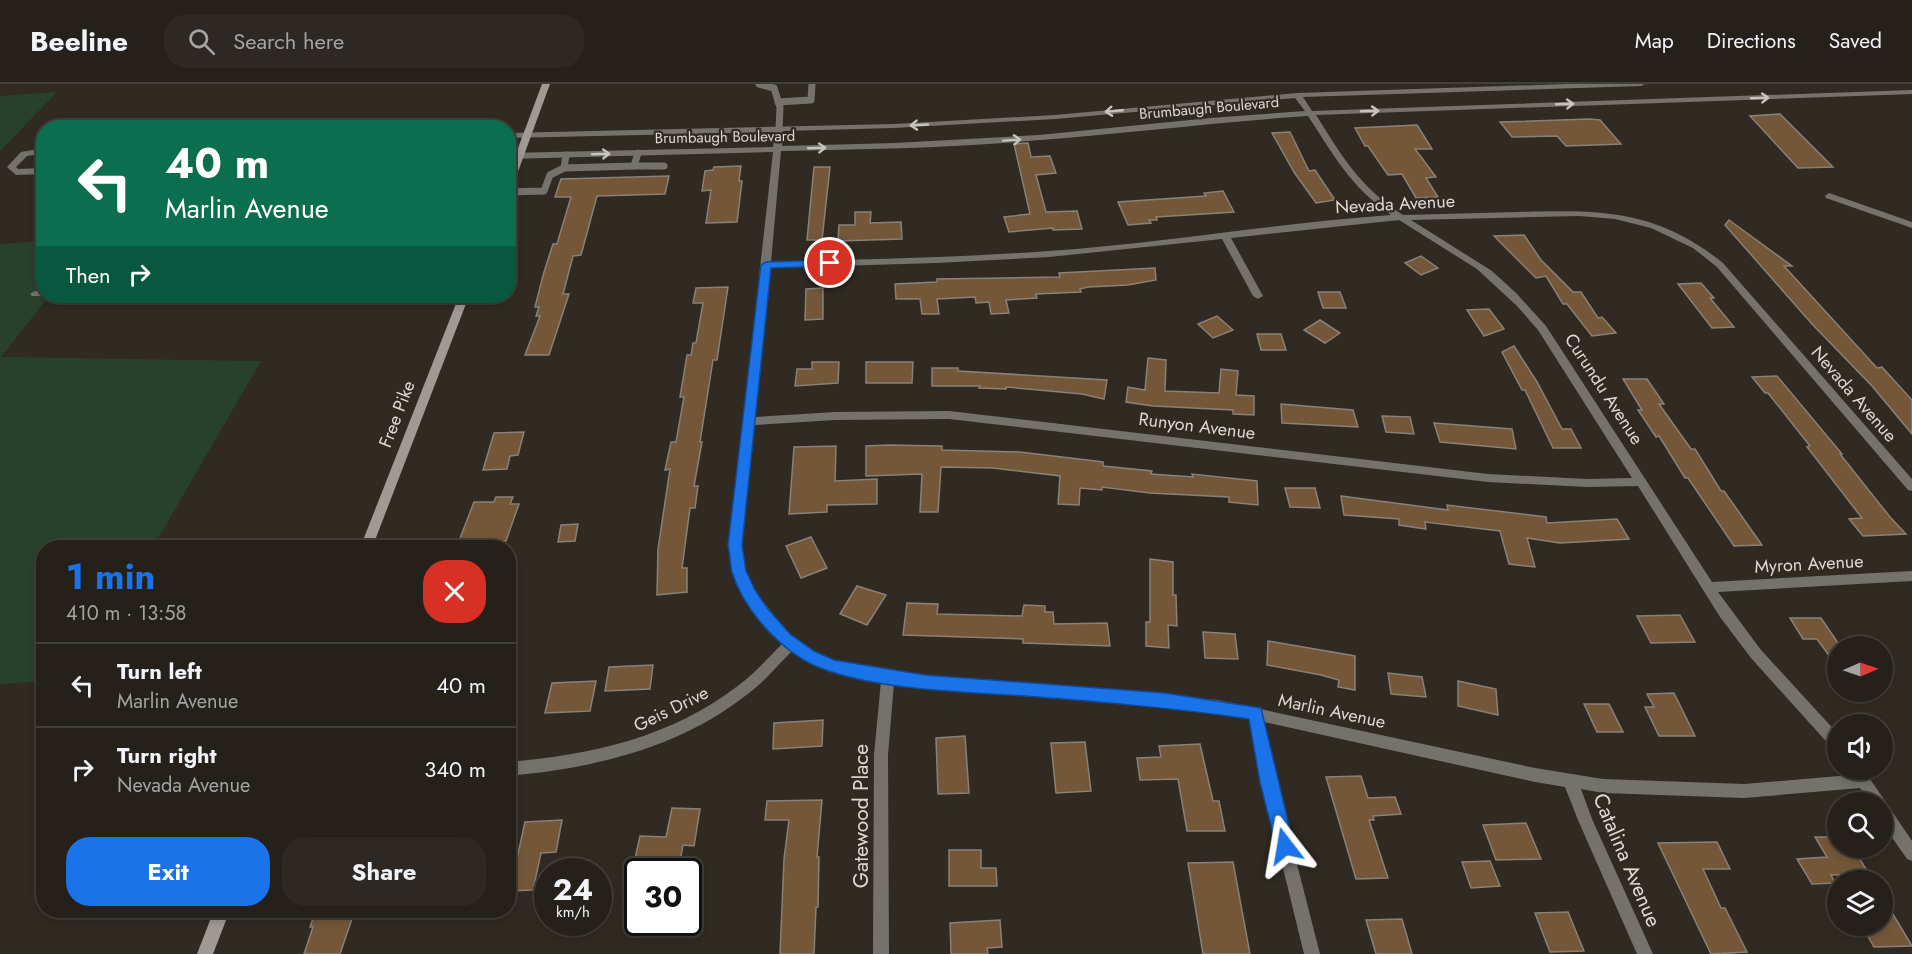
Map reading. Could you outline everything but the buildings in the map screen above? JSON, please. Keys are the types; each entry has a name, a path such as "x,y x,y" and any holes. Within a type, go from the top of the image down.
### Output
{"main road":[{"path":"516,170 546,84"},
{"name":"Free Pike","path":"369,540 461,303"},
{"path":"205,954 219,918"}],"street":[{"name":"Brumbaugh Boulevard","path":"516,136 977,122 1297,95 1641,84"},
{"name":"Brumbaugh Boulevard","path":"516,156 777,150 980,142 1312,113 1912,92"},
{"name":"Curundu Avenue","path":"1297,95 1312,113 1334,153 1366,191 1403,218 1481,268 1524,307 1542,328 1708,587 1756,654 1827,732"},
{"name":"Marlin Avenue","path":"778,129 766,265 735,545 739,571 761,612 791,643 809,656 831,665 888,678 1165,700 1255,713 1570,782 1603,786 1744,791 1827,780"},
{"path":"36,152 24,154 11,167 15,172 36,171"},
{"path":"1829,196 1912,225"},
{"name":"Nevada Avenue","path":"766,265 1049,254 1224,234 1403,218 1597,214 1654,226 1688,242 1720,265 1912,487"},
{"path":"1224,234 1258,296"},
{"name":"Runyon Avenue","path":"749,421 877,415 949,415 1488,478 1587,483 1641,482"},
{"name":"Myron Avenue","path":"1708,587 1912,576"},
{"name":"Geis Drive","path":"516,768 565,762 651,742 727,702 746,688 791,643"},
{"name":"Gatewood Place","path":"881,954 881,754 888,678"},
{"path":"1255,713 1269,782 1312,954"},
{"name":"Catalina Avenue","path":"1570,782 1645,954"},
{"path":"1893,826 1912,854"}],"lane":[{"path":"759,84 774,86 780,107 778,129"},
{"path":"778,102 811,100 812,84"},
{"path":"634,166 638,153"},
{"path":"564,168 566,155"},
{"path":"516,192 544,191 550,175 564,168 664,166"}],"green space":[{"path":"57,92 0,151 0,96"},
{"path":"36,241 36,303 43,303 1,357 261,361 157,540 36,540 36,681 0,684 0,244"}],"route":[{"path":"830,263 766,265 735,545 739,571 761,612 784,638 809,656 855,672 925,682 1165,700 1255,713 1285,846"}]}
